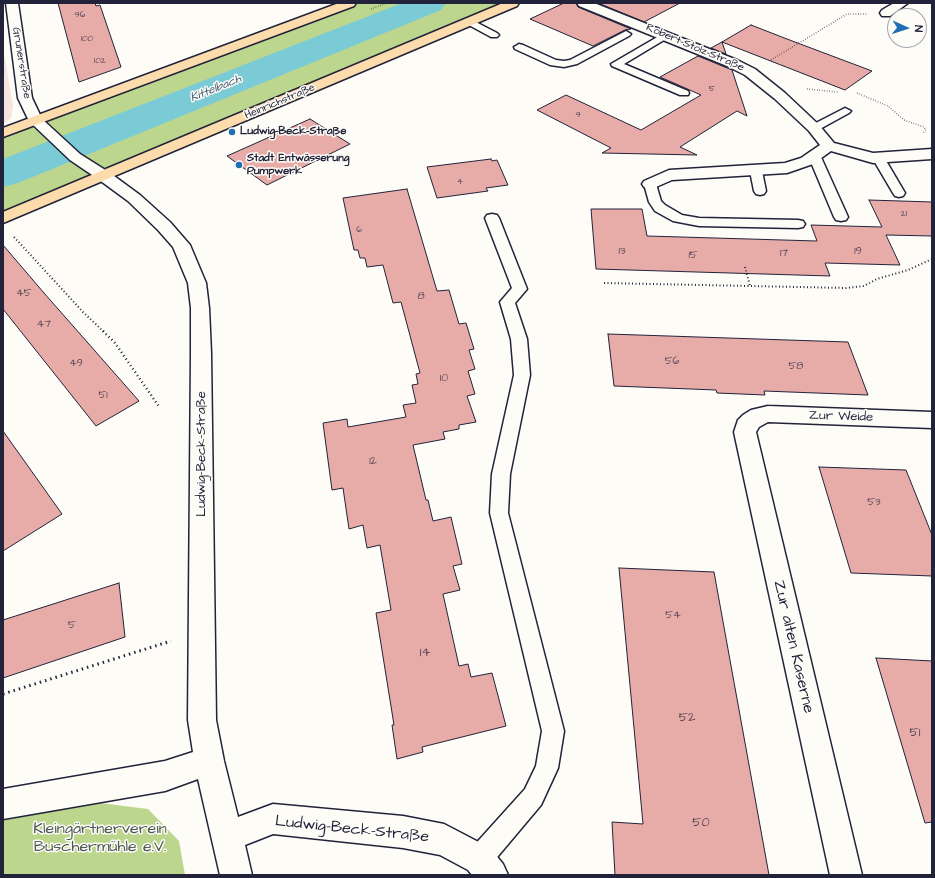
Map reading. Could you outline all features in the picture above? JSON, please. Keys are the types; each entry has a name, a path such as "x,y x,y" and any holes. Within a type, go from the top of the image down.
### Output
{"main road":[{"path":"3,133 350,3"},
{"name":"Heinrichstraße","path":"3,218 513,3"}],"street":[{"name":"Grunerstraße","path":"12,3 25,98 36,121"},
{"name":"Robert-Stolz-Straße","path":"583,3 666,35 750,72 777,92 814,128 829,146"},
{"path":"886,13 902,3"},
{"name":"Ludwig-Beck-Straße","path":"36,121 75,157 134,198 164,226 181,245 197,283 200,308 201,353 202,720 209,761 236,875"},
{"path":"650,184 669,175 787,168 800,164 829,146 865,157 879,159 932,154"},
{"name":"Zur Weide","path":"751,420 768,414 932,420"},
{"name":"Zur alten Kaserne","path":"751,420 746,426 746,441 846,875"},
{"path":"3,804 165,776 209,761"},
{"name":"Ludwig-Beck-Straße","path":"227,836 273,819 402,832 444,840 486,867"}],"lane":[{"path":"470,22 494,35"},
{"path":"520,47 554,63 564,64 573,62 626,34"},
{"path":"666,35 616,64 684,94"},
{"path":"814,128 845,111"},
{"path":"814,155 841,217"},
{"path":"879,159 899,193"},
{"path":"756,171 760,191"},
{"path":"650,184 655,202 660,208 678,218 699,222 798,224"},
{"path":"486,867 533,797 547,768 553,731 499,513 502,474 522,375 519,339 507,302 520,290 492,218"}],"path":[{"path":"750,72 847,14 886,13"},
{"path":"14,237 83,312 115,343 160,408"},
{"path":"604,283 846,288 864,286 877,279 908,270 932,259"},
{"path":"745,266 750,286"},
{"path":"3,694 202,631"}],"shaded area":[{"path":"3,47 13,106 11,118 3,124"}],"green space":[{"path":"355,3 507,3 3,216 3,136"},
{"name":"Kleingärtnerverein Buschermühle e.V.","path":"100,803 148,809 179,841 185,875 3,875 3,820"}],"building":[{"path":"58,3 95,3 96,6 100,5 121,67 79,82"},
{"path":"564,3 576,3 578,7 631,29 625,30 593,46 530,19"},
{"path":"598,3 680,3 644,22"},
{"path":"751,25 872,71 845,90 722,42"},
{"path":"722,42 726,54 711,48"},
{"path":"698,56 732,70 747,116 737,111 680,147 697,155 602,153 611,148 537,110 566,95 641,130 701,95 660,77"},
{"path":"310,119 350,144 267,185 227,156"},
{"path":"491,159 492,161 497,160 508,185 486,188 488,191 437,198 427,167"},
{"path":"407,189 437,291 449,290 459,324 466,323 474,349 469,350 475,369 468,371 475,394 467,396 476,422 459,425 459,429 443,432 445,439 413,445 426,500 428,500 433,521 451,517 462,564 453,566 460,590 443,594 459,666 468,664 471,677 492,673 506,726 422,747 423,752 397,759 392,725 394,725 376,613 391,610 380,545 367,548 363,525 349,529 343,488 332,490 323,423 347,419 348,427 406,417 403,405 416,403 412,385 418,384 416,374 420,373 401,302 393,303 383,265 367,267 365,258 360,258 358,250 354,250 343,198"},
{"path":"869,200 932,202 932,236 886,235 900,265 825,263 830,276 596,269 591,209 642,209 647,236 817,241 811,225 882,227"},
{"path":"3,245 139,401 96,426 3,309"},
{"path":"608,334 848,342 868,395 764,391 765,395 717,393 716,390 614,386"},
{"path":"3,431 62,514 3,551"},
{"path":"819,467 906,470 932,535 932,576 851,573"},
{"path":"619,568 714,572 769,875 615,875 612,822 643,824"},
{"path":"119,583 125,637 3,678 3,620"},
{"path":"876,658 932,661 932,822 925,823"}],"waterway":[{"name":"Kittelbach","path":"3,174 430,3"}],"place":[{"name":"Ludwig-Beck-Straße","path":"232,132"},
{"name":"Stadt Entwässerung Pumpwerk","path":"239,165"}]}
